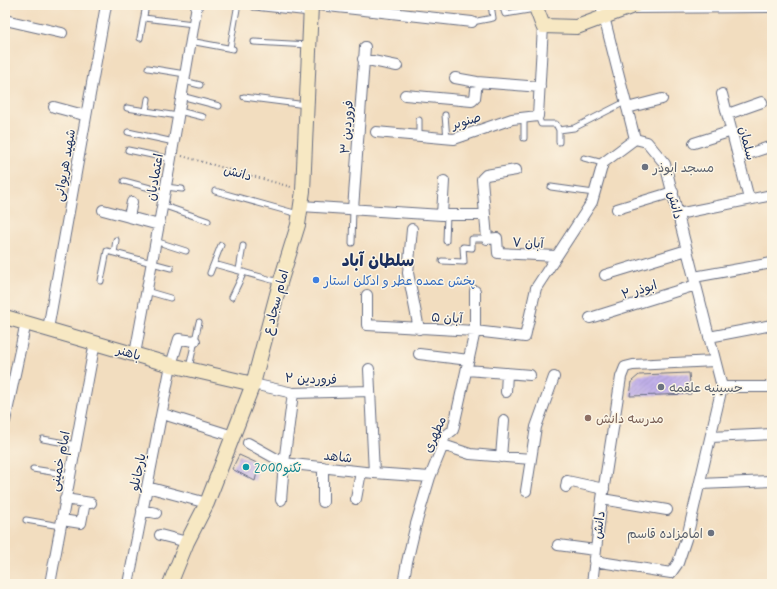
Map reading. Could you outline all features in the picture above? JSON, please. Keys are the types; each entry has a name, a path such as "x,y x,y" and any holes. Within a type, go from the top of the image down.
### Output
{"street":[{"name":"شهید هریوانی","path":"48,329 106,5"},
{"name":"اعتمادیان","path":"134,354 156,242 197,5"},
{"path":"314,8 366,7 472,22"},
{"path":"536,7 543,26 538,116"},
{"path":"543,26 577,27 602,11 632,7 772,8"},
{"name":"امام سجاد ع","path":"170,584 207,503 253,384 280,282 298,225 303,191 310,45 314,8"},
{"path":"556,256 592,202 603,163 635,139 602,11"},
{"path":"5,20 62,33"},
{"name":"فروردین ۳","path":"353,209 365,47"},
{"path":"364,59 397,66"},
{"path":"455,78 476,82 540,86"},
{"path":"405,96 472,101 475,98 476,82"},
{"name":"سلمان","path":"722,94 749,199"},
{"path":"626,105 662,99"},
{"path":"728,114 762,102"},
{"name":"شهید هریوانی","path":"54,107 84,115"},
{"name":"صنوبر","path":"376,132 454,139 512,119 538,116"},
{"path":"694,143 732,131"},
{"name":"دانش","path":"635,139 647,142 665,164 722,387"},
{"path":"739,157 772,146"},
{"path":"487,240 482,179 486,175 516,170"},
{"path":"444,181 445,215"},
{"path":"617,209 673,192"},
{"path":"678,214 772,195"},
{"path":"129,217 132,202"},
{"path":"300,210 353,209 445,215 485,215"},
{"path":"103,210 159,225"},
{"path":"412,229 408,273 419,329"},
{"name":"آبان ۷","path":"487,240 497,238 498,253 556,256"},
{"path":"605,275 687,250"},
{"name":"آبان ۵","path":"367,295 367,325 525,337 536,288 556,256"},
{"name":"ابوذر ۲","path":"590,318 695,281 772,263"},
{"name":"مطهری","path":"403,584 416,524 430,477 443,445 444,438 453,430 475,332 475,291"},
{"name":"باهنر","path":"5,317 189,370 253,384"},
{"path":"5,421 26,322"},
{"path":"709,337 772,325"},
{"name":"یارجانلو","path":"128,584 142,510 163,414 171,365 180,339 195,341"},
{"name":"امام خمینی","path":"50,584 95,342"},
{"path":"419,354 469,360"},
{"name":"دانش","path":"592,584 602,499 621,377 625,367 633,365 715,361"},
{"path":"369,369 374,473"},
{"path":"467,370 530,375"},
{"path":"506,392 507,373"},
{"path":"526,491 536,428 554,377"},
{"name":"فروردین ۲","path":"253,384 293,393 370,391"},
{"path":"594,561 671,573 678,563 688,533 722,387 772,387"},
{"path":"281,500 293,393"},
{"path":"163,414 233,436"},
{"path":"501,457 504,420"},
{"path":"711,437 772,434"},
{"name":"شاهد","path":"248,443 284,463 361,472 430,477"},
{"path":"443,445 470,454 531,459"},
{"path":"323,467 323,502"},
{"path":"356,499 361,472"},
{"path":"566,487 567,481 604,489"},
{"path":"700,484 772,481"},
{"path":"147,487 207,503"},
{"path":"61,523 81,523 88,502 66,499"},
{"path":"602,499 667,510"},
{"path":"142,510 156,513"},
{"path":"160,535 188,542"},
{"path":"558,545 595,550"}],"lane":[{"path":"140,38 146,5"},
{"path":"472,22 493,18 490,5"},
{"path":"502,5 505,14 536,7"},
{"path":"254,7 314,8"},
{"path":"190,41 231,48 237,9"},
{"path":"144,18 193,24"},
{"path":"254,42 310,45"},
{"path":"148,68 185,78 200,85"},
{"path":"181,96 219,106"},
{"path":"244,97 307,105"},
{"path":"146,111 148,99"},
{"path":"559,130 574,128 626,105"},
{"path":"126,108 203,117"},
{"path":"446,115 447,139"},
{"path":"538,116 541,124 556,124 559,130 559,142"},
{"path":"524,118 524,138"},
{"path":"419,120 419,136"},
{"path":"128,132 174,142"},
{"path":"128,150 171,156"},
{"path":"584,158 603,163"},
{"path":"124,181 165,189 182,190"},
{"path":"551,187 594,193"},
{"path":"215,191 300,210"},
{"path":"162,205 208,221"},
{"path":"352,243 353,209"},
{"path":"445,215 446,241"},
{"path":"114,253 116,240"},
{"path":"442,261 464,262 463,247 472,248 472,240 487,240"},
{"path":"156,242 186,251"},
{"path":"210,273 220,245"},
{"path":"232,297 241,271 244,246"},
{"path":"101,281 107,251 171,268"},
{"path":"214,264 280,282"},
{"path":"146,291 170,298"},
{"path":"189,370 198,322"},
{"path":"43,439 76,445"},
{"path":"33,469 70,476"},
{"path":"26,520 61,523"}],"path":[{"name":"دانش","path":"171,156 303,191"}],"building":[{"name":"حسینیه علقمه","path":"689,373 691,394 630,396 632,381 639,375"},
{"name":"تکنو2000","path":"239,455 259,464 255,481 232,469"}],"place":[{"name":"مسجد ابوذر","path":"645,167"},
{"name":"پخش عمده عطر و ادکلن استار","path":"316,280"},
{"name":"حسینیه علقمه","path":"661,387"},
{"name":"مدرسه دانش","path":"588,418"},
{"name":"تکنو2000","path":"246,467"},
{"name":"امامزاده قاسم","path":"711,533"}],"district":[{"name":"سلطان آباد","path":"378,260"}]}
